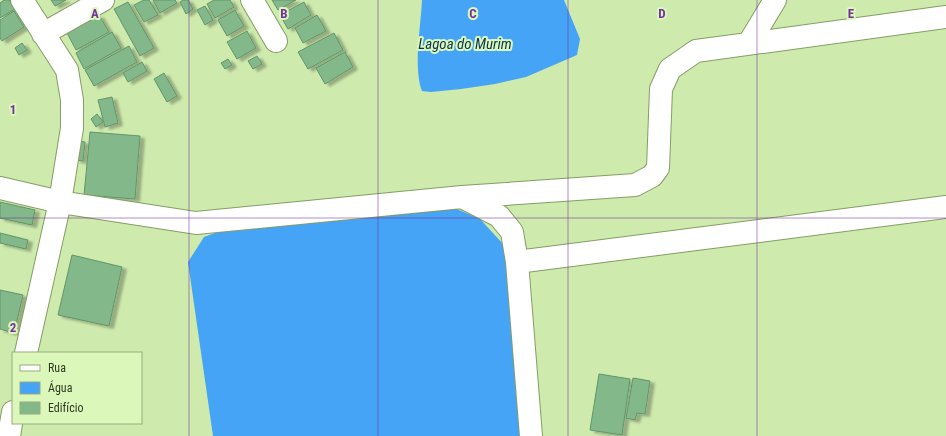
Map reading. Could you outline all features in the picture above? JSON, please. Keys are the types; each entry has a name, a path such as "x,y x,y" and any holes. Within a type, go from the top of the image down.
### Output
{"street":[{"path":"22,0 67,70 72,100 72,128 60,202 26,352"},
{"path":"43,34 103,0"},
{"path":"252,0 276,41"},
{"path":"749,44 776,0"},
{"path":"0,188 60,202 196,223 462,197 635,184 652,176 658,168 661,89 670,69 696,51 946,17"},
{"path":"462,197 499,216 512,232 517,262 531,436"},
{"path":"517,262 946,207"},
{"path":"9,436 12,418"}],"water":[{"name":"Lagoa do Murim","path":"422,0 564,0 580,39 577,55 526,77 495,84 461,89 431,92 422,91 418,71 418,46"},
{"path":"452,207 480,219 504,245 524,427 522,436 213,436 188,262 204,237 231,227"}],"building":[{"path":"4,0 9,0 15,9 0,18 0,3"},
{"path":"51,0 66,0 55,6"},
{"path":"144,0 149,0 158,15 144,22 134,5"},
{"path":"153,0 175,0 177,3 160,13"},
{"path":"183,0 188,0 193,9 186,14 180,2"},
{"path":"214,0 230,0 234,7 215,18 207,4"},
{"path":"272,0 296,0 278,10"},
{"path":"128,2 154,48 140,56 114,9"},
{"path":"304,2 311,15 288,29 280,15"},
{"path":"205,6 213,20 205,25 197,10"},
{"path":"235,10 244,26 227,36 218,20"},
{"path":"14,11 24,27 2,41 0,38 0,20"},
{"path":"99,15 109,32 76,50 67,33"},
{"path":"317,15 326,31 303,43 295,28"},
{"path":"247,31 256,48 237,59 227,42"},
{"path":"112,32 121,48 84,69 76,53"},
{"path":"334,33 343,50 308,69 298,52"},
{"path":"22,43 27,50 19,55 15,48"},
{"path":"129,46 137,62 94,86 85,70"},
{"path":"345,52 353,67 325,84 316,68"},
{"path":"257,56 262,64 253,69 248,61"},
{"path":"228,59 232,65 225,69 221,63"},
{"path":"142,62 147,71 128,82 123,73"},
{"path":"164,73 177,96 167,102 154,79"},
{"path":"112,97 118,123 105,127 98,100"},
{"path":"97,114 103,122 96,127 91,119"},
{"path":"90,132 140,136 135,199 84,195"},
{"path":"78,141 85,142 83,161 76,160"},
{"path":"0,202 35,210 32,225 0,218"},
{"path":"0,233 28,240 26,249 0,243"},
{"path":"72,255 122,267 109,326 58,315"},
{"path":"0,290 23,295 14,333 0,329"},
{"path":"599,374 630,379 622,435 590,430"},
{"path":"633,378 650,381 645,414 637,413 635,420 626,418"}]}
